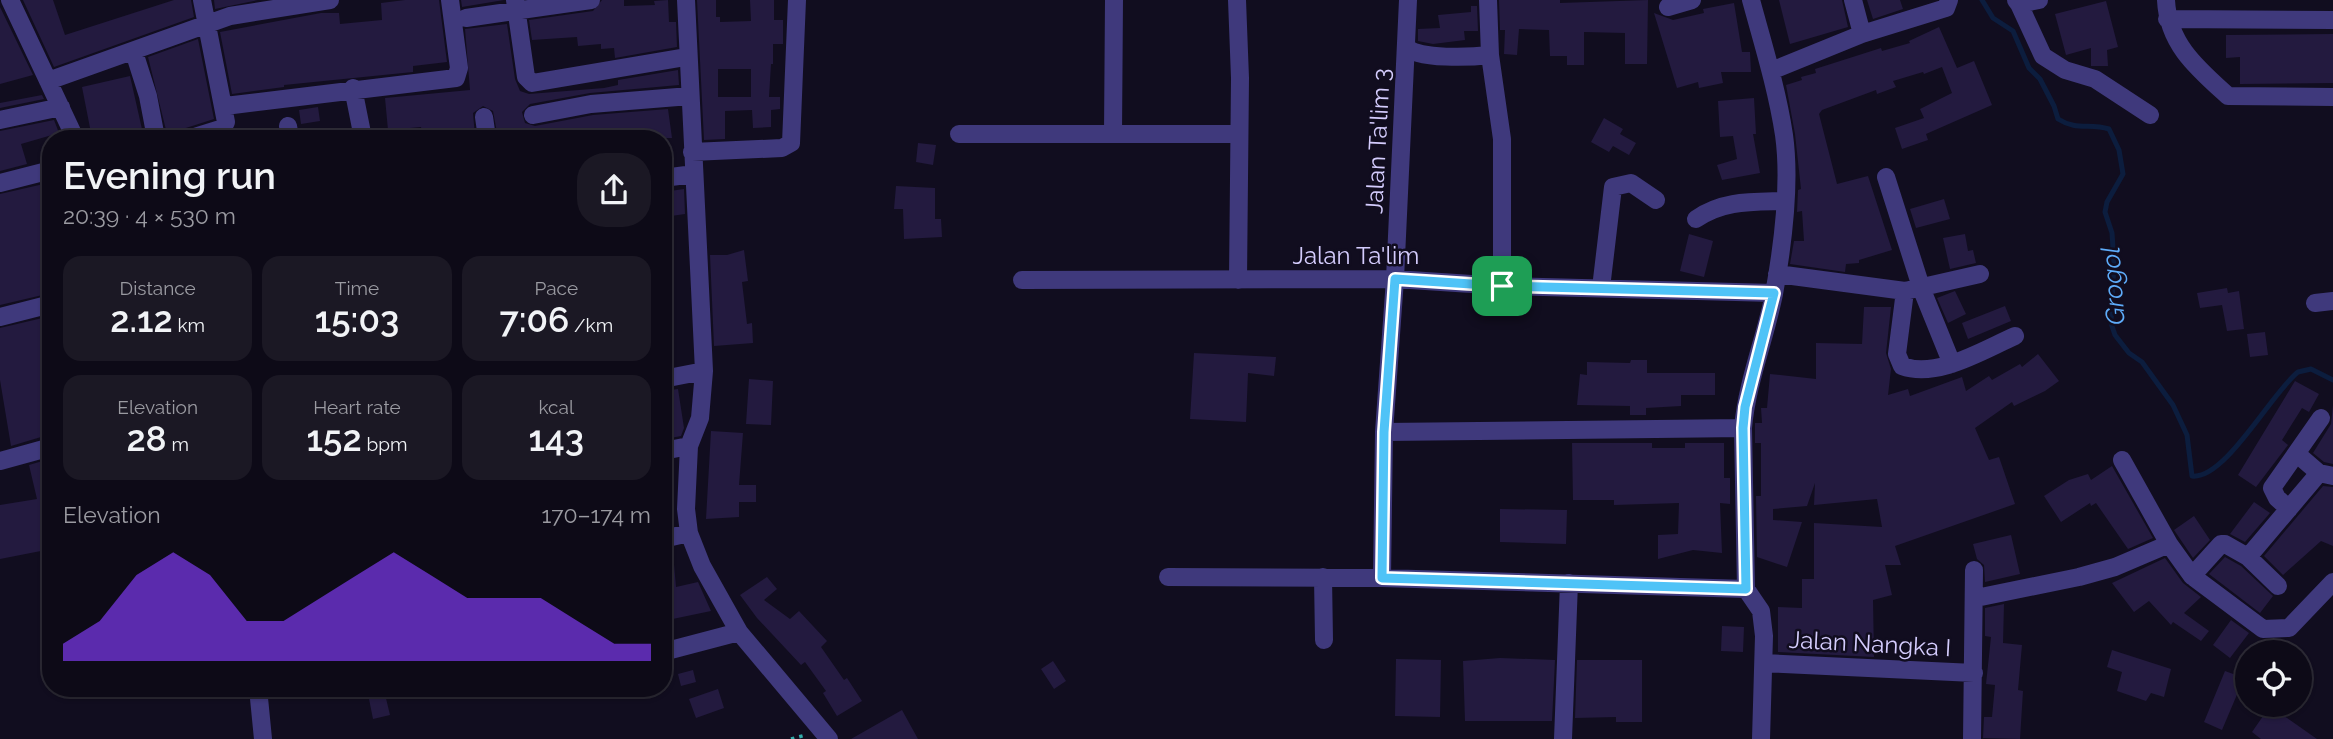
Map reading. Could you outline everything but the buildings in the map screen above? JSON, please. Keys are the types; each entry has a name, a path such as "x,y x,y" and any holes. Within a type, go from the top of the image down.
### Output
{"street":[{"path":"10,0 71,130"},
{"path":"202,0 225,106 226,122 223,128 217,130"},
{"path":"48,81 230,16 330,0"},
{"path":"225,106 457,77 459,68 450,0"},
{"path":"466,18 515,6 591,0"},
{"path":"686,0 686,57 704,371 700,418 689,446 686,509 689,533 702,566 738,632 829,739"},
{"path":"692,152 782,148 792,142 797,0"},
{"path":"1113,134 1114,0"},
{"path":"1237,0 1238,281"},
{"name":"Jalan Ta'lim 3","path":"1382,578 1384,432 1395,279 1408,0"},
{"path":"1488,0 1490,55 1503,164 1502,286"},
{"path":"1668,6 1692,0"},
{"path":"1751,0 1771,71 1784,136 1785,201 1774,293 1745,407 1743,428 1746,589 1761,611 1764,663 1761,739"},
{"path":"1853,0 1862,34"},
{"path":"1771,71 1862,34 1946,8 1949,0"},
{"path":"2039,0 2018,2 2043,56 2065,70 2095,79 2150,115"},
{"path":"2166,0 2167,19 2185,56 2228,96 2333,97"},
{"path":"515,6 526,77 532,83 686,57"},
{"path":"2167,19 2333,20"},
{"path":"1407,47 1412,52 1453,57 1490,55"},
{"path":"134,52 148,96 154,130"},
{"path":"353,88 361,130"},
{"path":"533,115 591,104 690,96"},
{"path":"0,120 61,107"},
{"path":"484,117 486,130"},
{"path":"959,134 1239,134"},
{"path":"0,183 42,172"},
{"path":"672,177 694,174"},
{"path":"1886,177 1913,290 1952,364"},
{"path":"1601,288 1613,187 1631,183 1656,200"},
{"path":"1696,219 1712,208 1727,204 1785,201"},
{"path":"1777,274 1913,290 1980,274"},
{"name":"Jalan Ta'lim","path":"1022,281 1395,279 1502,286 1774,293"},
{"path":"1913,290 1897,354 1902,366 1912,370 1952,364 2015,336"},
{"path":"0,317 42,306"},
{"path":"672,377 704,371"},
{"path":"2289,509 2277,498 2272,488 2320,418"},
{"path":"1384,432 1743,428"},
{"path":"672,449 689,446"},
{"path":"0,461 42,449"},
{"path":"2248,557 2289,509 2326,474 2297,454"},
{"path":"2122,460 2169,544 2192,576 2263,629 2289,628 2333,582"},
{"path":"672,537 689,533"},
{"path":"1976,598 2115,567 2169,544"},
{"path":"2192,576 2221,544 2233,545 2278,586"},
{"path":"1972,739 1976,598 1974,570"},
{"path":"1168,577 1382,578 1746,589"},
{"path":"1323,577 1324,640"},
{"path":"1563,739 1569,583"},
{"path":"672,650 738,632"},
{"name":"Jalan Nangka I","path":"1764,663 1974,673"},
{"path":"259,697 263,739"}],"waterway":[{"name":"Grogol","path":"1982,0 1993,18 2013,31 2029,68 2040,79 2058,119 2071,125 2109,129 2119,150 2123,174 2107,202 2105,212 2112,233 2114,263 2111,323 2115,335 2129,353 2142,362 2173,405 2187,435 2192,476 2205,474 2219,464 2298,372 2311,369 2333,380"}],"route":[{"path":"1395,279 1502,286 1774,293 1745,407 1743,428 1742,545 1746,589 1382,578 1384,432 1395,279"}]}
